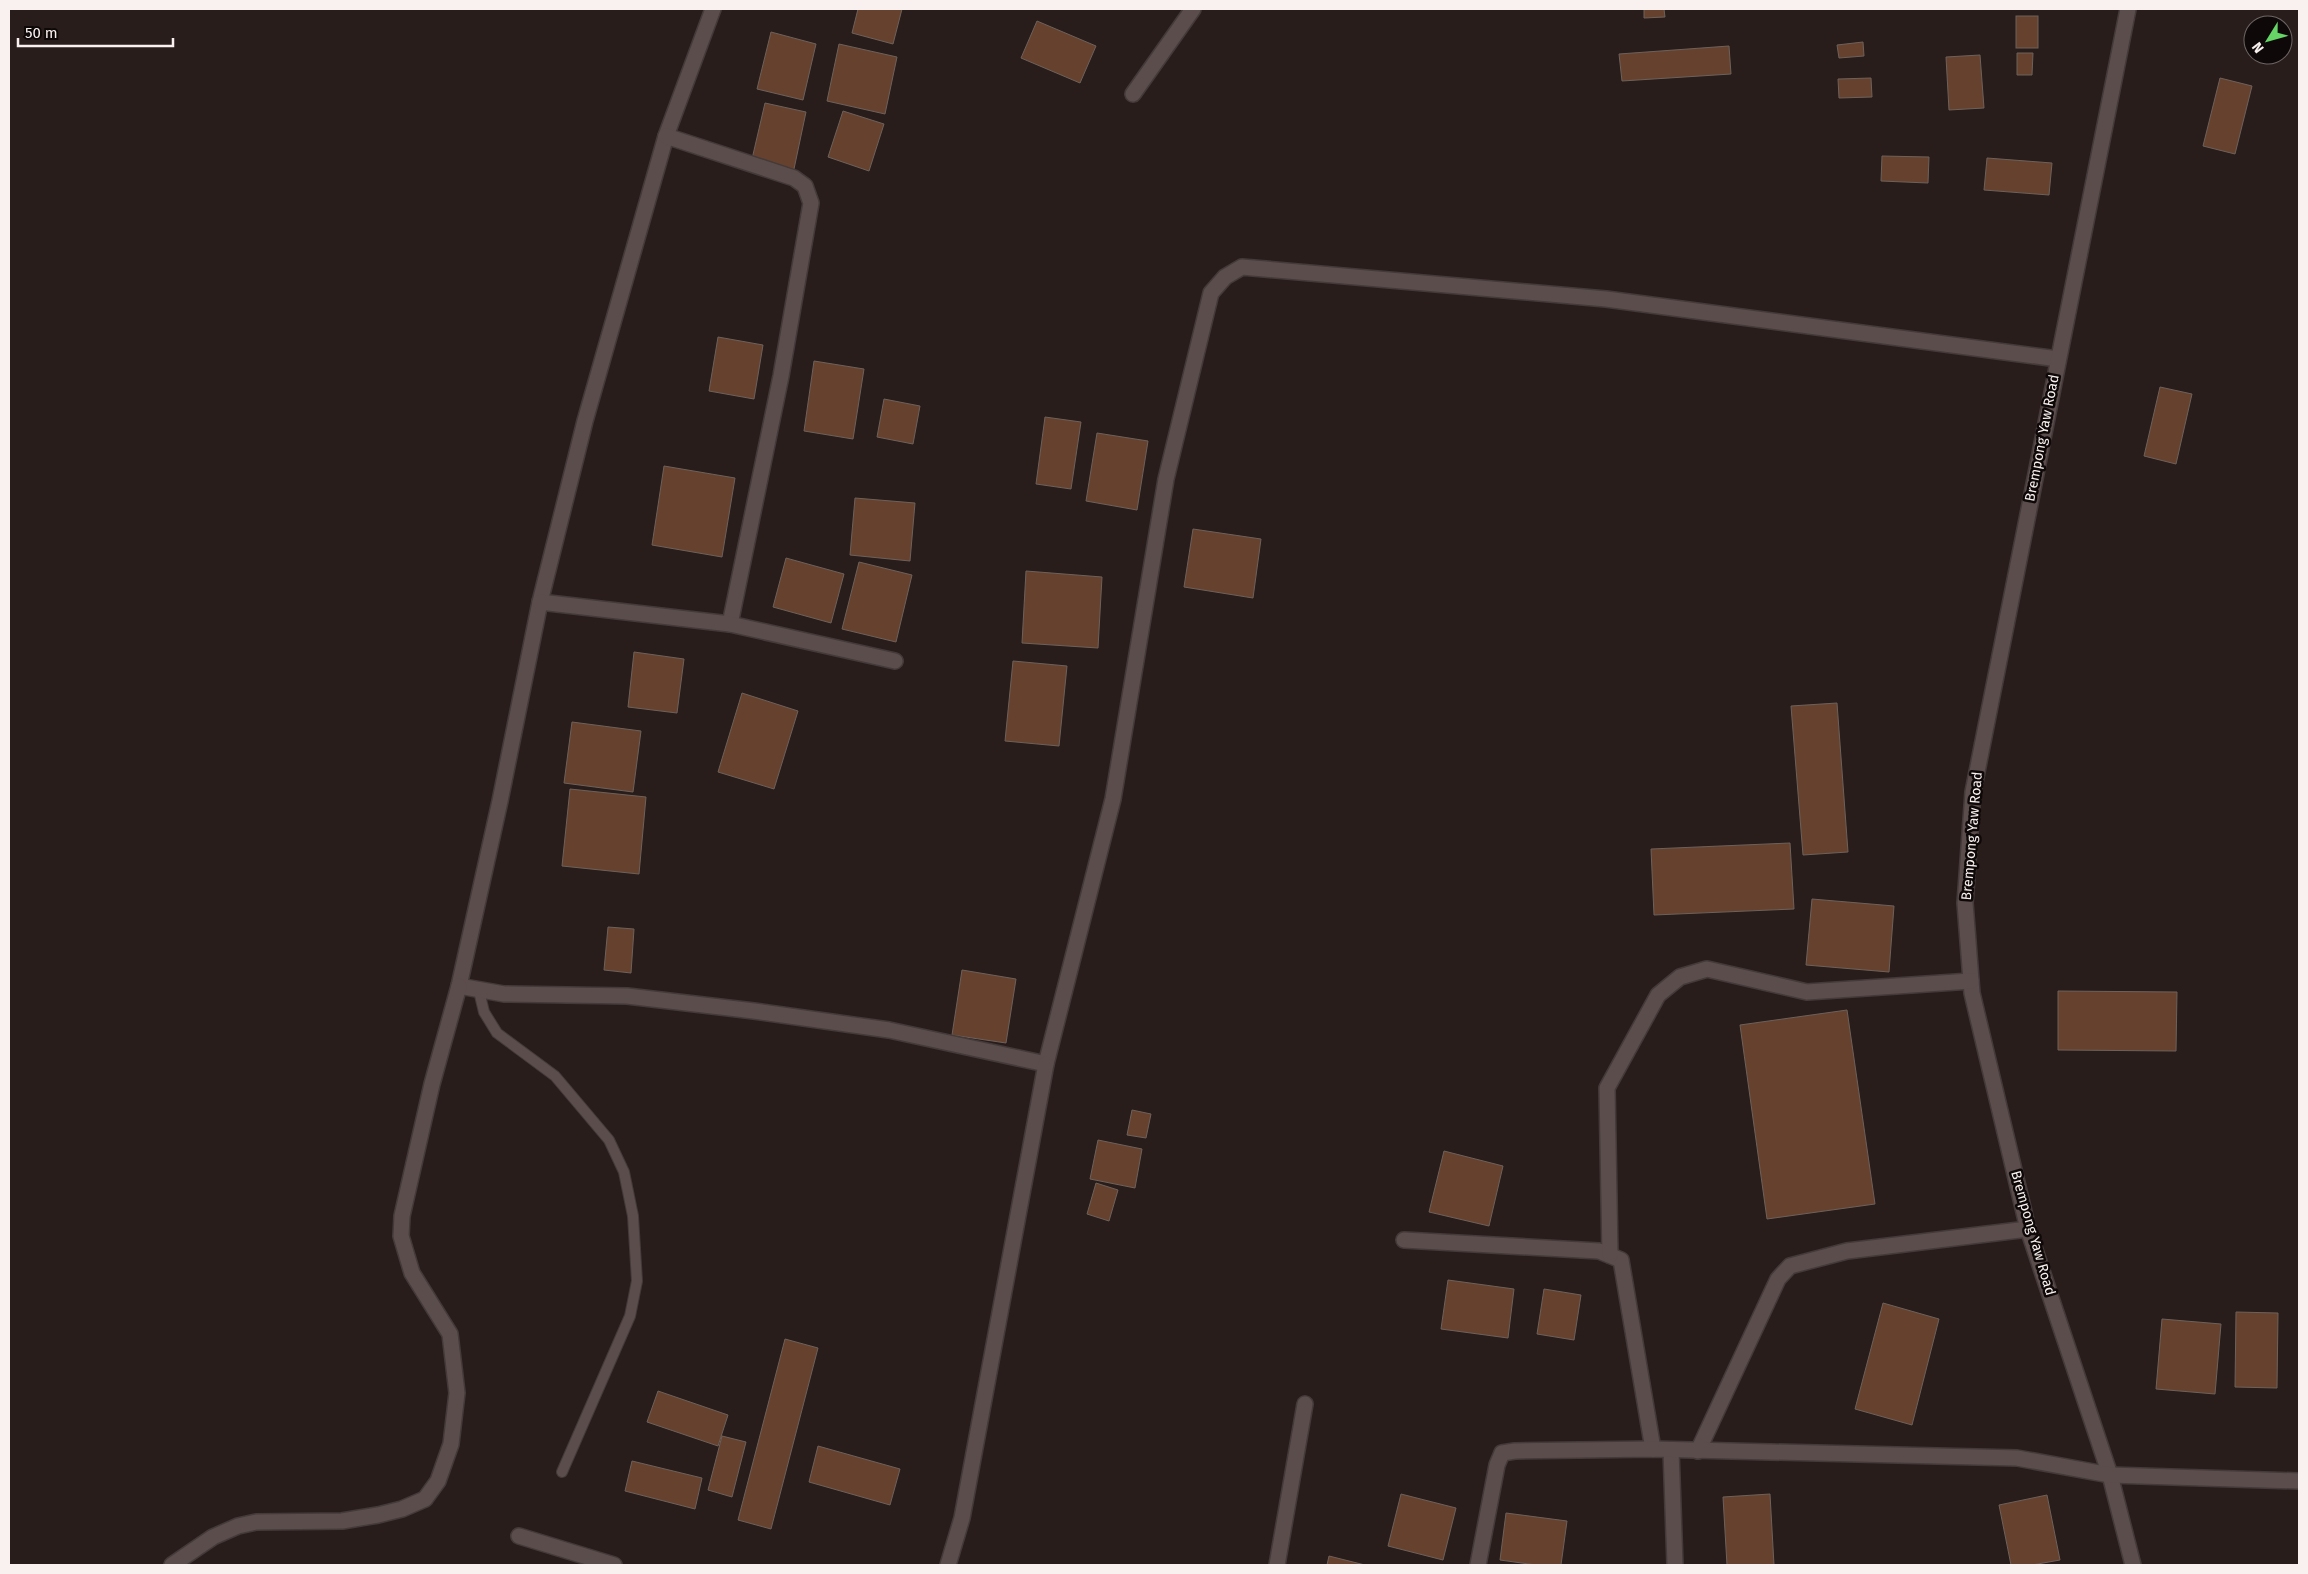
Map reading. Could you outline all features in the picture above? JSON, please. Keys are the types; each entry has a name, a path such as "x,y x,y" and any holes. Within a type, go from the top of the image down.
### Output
{"street":[{"path":"172,1565 213,1536 238,1526 256,1522 342,1521 402,1509 425,1499 438,1481 451,1444 457,1393 450,1334 412,1273 401,1236 402,1216 430,1094 459,986 500,801 540,602 585,421 666,136 713,9"},
{"path":"1133,94 1193,9"},
{"name":"Brempong Yaw Road","path":"2128,9 1973,792 1965,902 1972,993 2028,1229 2110,1475 2133,1565"},
{"path":"666,136 794,178 806,186 811,203 781,376 730,624"},
{"path":"948,1565 962,1518 1046,1064 1113,799 1166,479 1211,293 1225,277 1242,266 1606,299 2058,360"},
{"path":"540,602 730,624 895,661"},
{"path":"1610,1255 1607,1088 1658,995 1680,977 1707,969 1807,992 1971,980"},
{"path":"459,986 504,994 627,996 754,1011 889,1030 1046,1064"},
{"path":"1698,1451 1778,1279 1790,1266 1847,1251 1885,1245 2028,1229"},
{"path":"1404,1240 1599,1250 1621,1260 1653,1449"},
{"path":"1277,1565 1305,1404"},
{"path":"1478,1565 1497,1465 1502,1454 1515,1451 1653,1449 2017,1458 2110,1475 2299,1481"},
{"path":"1671,1450 1675,1565"},
{"path":"519,1536 614,1565"}],"lane":[{"path":"479,991 484,1012 497,1033 555,1076 609,1140 624,1172 633,1216 637,1281 630,1316 562,1472"}],"building":[{"path":"858,9 902,9 893,44 852,33"},
{"path":"1644,9 1664,9 1665,17 1644,18"},
{"path":"2016,16 2038,16 2038,48 2016,48"},
{"path":"1037,21 1096,46 1080,83 1021,58"},
{"path":"771,32 816,44 803,100 757,89"},
{"path":"1863,42 1864,56 1839,58 1837,45"},
{"path":"839,44 897,57 885,114 827,101"},
{"path":"1729,46 1731,74 1622,81 1619,54"},
{"path":"2017,53 2033,53 2032,75 2017,75"},
{"path":"1980,55 1984,108 1949,110 1946,57"},
{"path":"1871,78 1872,97 1839,98 1838,79"},
{"path":"2220,78 2252,86 2235,154 2203,146"},
{"path":"765,103 806,112 794,169 752,159"},
{"path":"843,111 884,124 869,171 828,157"},
{"path":"1882,156 1929,157 1928,183 1881,181"},
{"path":"1987,158 2052,163 2049,195 1984,190"},
{"path":"718,337 763,345 754,399 709,391"},
{"path":"814,361 864,369 853,439 804,431"},
{"path":"2160,387 2192,394 2176,464 2144,456"},
{"path":"884,399 920,406 913,444 877,437"},
{"path":"1045,417 1081,422 1071,489 1036,484"},
{"path":"1097,433 1148,441 1137,510 1086,501"},
{"path":"664,466 735,478 722,557 652,545"},
{"path":"855,498 915,503 910,561 850,555"},
{"path":"1193,529 1261,539 1253,598 1184,587"},
{"path":"786,558 844,574 831,623 773,607"},
{"path":"859,562 912,575 896,642 842,629"},
{"path":"1026,571 1102,577 1098,648 1022,643"},
{"path":"634,652 684,659 677,713 628,707"},
{"path":"1013,661 1067,666 1059,746 1005,741"},
{"path":"742,693 798,711 774,789 718,772"},
{"path":"1837,703 1848,852 1803,855 1791,706"},
{"path":"572,722 641,731 633,792 564,783"},
{"path":"570,789 646,797 639,874 562,866"},
{"path":"1790,843 1794,909 1654,915 1651,849"},
{"path":"1812,899 1894,906 1889,972 1806,965"},
{"path":"608,927 634,929 631,973 604,970"},
{"path":"962,970 1016,979 1006,1043 952,1035"},
{"path":"2058,991 2177,992 2176,1051 2058,1050"},
{"path":"1847,1010 1875,1204 1767,1219 1740,1025"},
{"path":"1132,1110 1151,1114 1146,1138 1127,1135"},
{"path":"1098,1140 1142,1149 1135,1188 1090,1179"},
{"path":"1444,1151 1503,1166 1489,1226 1429,1212"},
{"path":"1096,1183 1118,1190 1109,1221 1087,1214"},
{"path":"1448,1280 1514,1289 1508,1338 1441,1329"},
{"path":"1544,1289 1581,1295 1574,1340 1537,1334"},
{"path":"1883,1303 1939,1319 1912,1425 1855,1409"},
{"path":"2236,1312 2278,1313 2277,1388 2235,1387"},
{"path":"2162,1319 2221,1324 2215,1394 2156,1389"},
{"path":"785,1339 818,1348 771,1529 738,1520"},
{"path":"658,1391 728,1415 718,1446 647,1422"},
{"path":"722,1436 746,1442 732,1497 708,1490"},
{"path":"818,1446 900,1469 890,1505 809,1482"},
{"path":"632,1461 702,1478 695,1509 625,1491"},
{"path":"1401,1494 1456,1508 1443,1560 1388,1546"},
{"path":"1770,1494 1774,1565 1727,1565 1723,1497"},
{"path":"2047,1495 2060,1560 2032,1565 2011,1565 1999,1505"},
{"path":"1506,1513 1567,1521 1561,1565 1536,1565 1500,1560"},
{"path":"1329,1556 1365,1565 1327,1565"}]}
